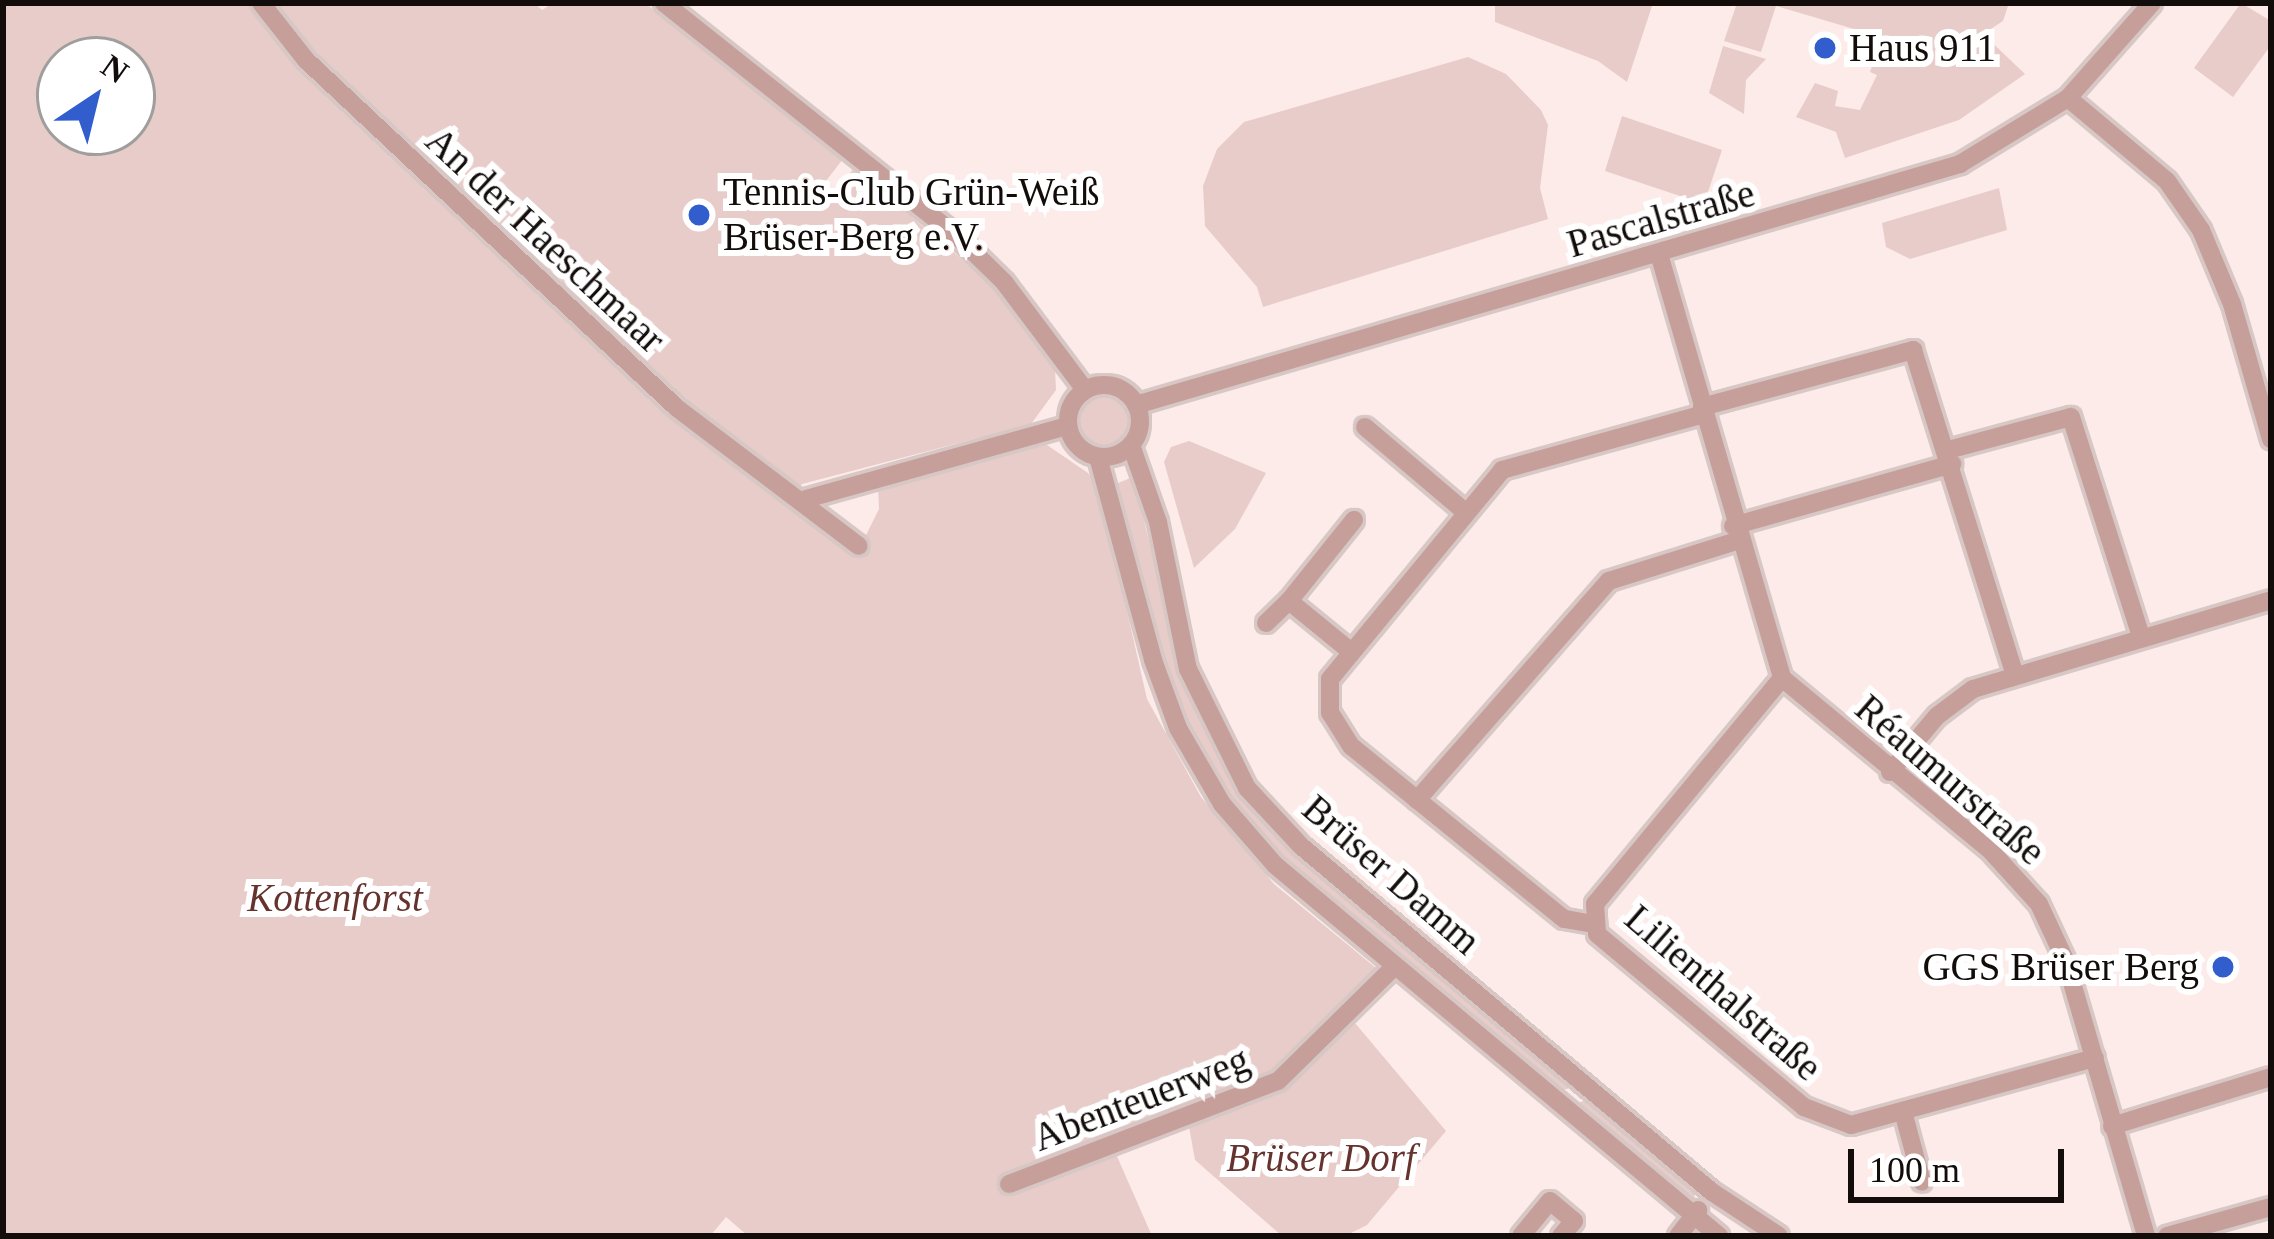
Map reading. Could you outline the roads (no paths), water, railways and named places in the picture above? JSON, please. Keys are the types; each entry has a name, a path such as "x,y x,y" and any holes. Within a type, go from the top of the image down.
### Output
{"street":[{"name":"An der Haeschmaar","path":"261,3 306,61 676,408 806,499 859,545"},
{"path":"664,3 957,236 1004,282 1085,390"},
{"name":"Pascalstraße","path":"1136,405 1960,164 2068,98 2152,3"},
{"path":"2068,98 2167,181 2201,230 2232,304 2271,439"},
{"path":"1659,254 1735,534 1782,678"},
{"path":"1593,925 1564,919 1335,728 1330,680 1349,650 1502,470 1913,350 2014,673"},
{"path":"1085,390 1108,386 1136,405"},
{"path":"806,499 1068,426 1085,390"},
{"name":"Brüser Damm","path":"1136,405 1140,426 1131,446 1158,522 1188,669 1247,788 1300,846 1712,1192 1779,1236"},
{"path":"1417,800 1609,580 2071,417 2141,637"},
{"path":"1068,426 1078,446 1099,457 1131,446"},
{"path":"1365,427 1464,512"},
{"name":"Brüser Damm","path":"1099,457 1153,661 1178,728 1222,804 1275,865 1719,1236"},
{"path":"1266,623 1354,520"},
{"path":"1890,772 1937,716 1973,689 2271,600"},
{"path":"1289,601 1349,650"},
{"name":"Réaumurstraße","path":"1782,678 2015,872 2039,904 2066,962 2146,1236"},
{"name":"Lilienthalstraße","path":"1782,678 1595,904 1593,925 1604,942 1804,1107 1851,1125 1904,1115 2095,1058"},
{"name":"Abenteuerweg","path":"1009,1184 1277,1081 1394,967"},
{"path":"2112,1126 2271,1077"},
{"path":"1904,1115 1922,1182"},
{"path":"1678,1236 1712,1192"},
{"path":"1551,1236 1527,1229 1550,1202 1574,1221 1561,1236"},
{"path":"2167,1236 2271,1207"}],"place":[{"name":"Haus 911","path":"1825,48"},
{"name":"Tennis-Club Grün-Weiß Brüser-Berg e.V.","path":"699,215"},
{"name":"GGS Brüser Berg","path":"2223,967"}],"park label":[{"name":"Kottenforst","path":"335,898"},
{"name":"Brüser Dorf","path":"1321,1158"}]}
